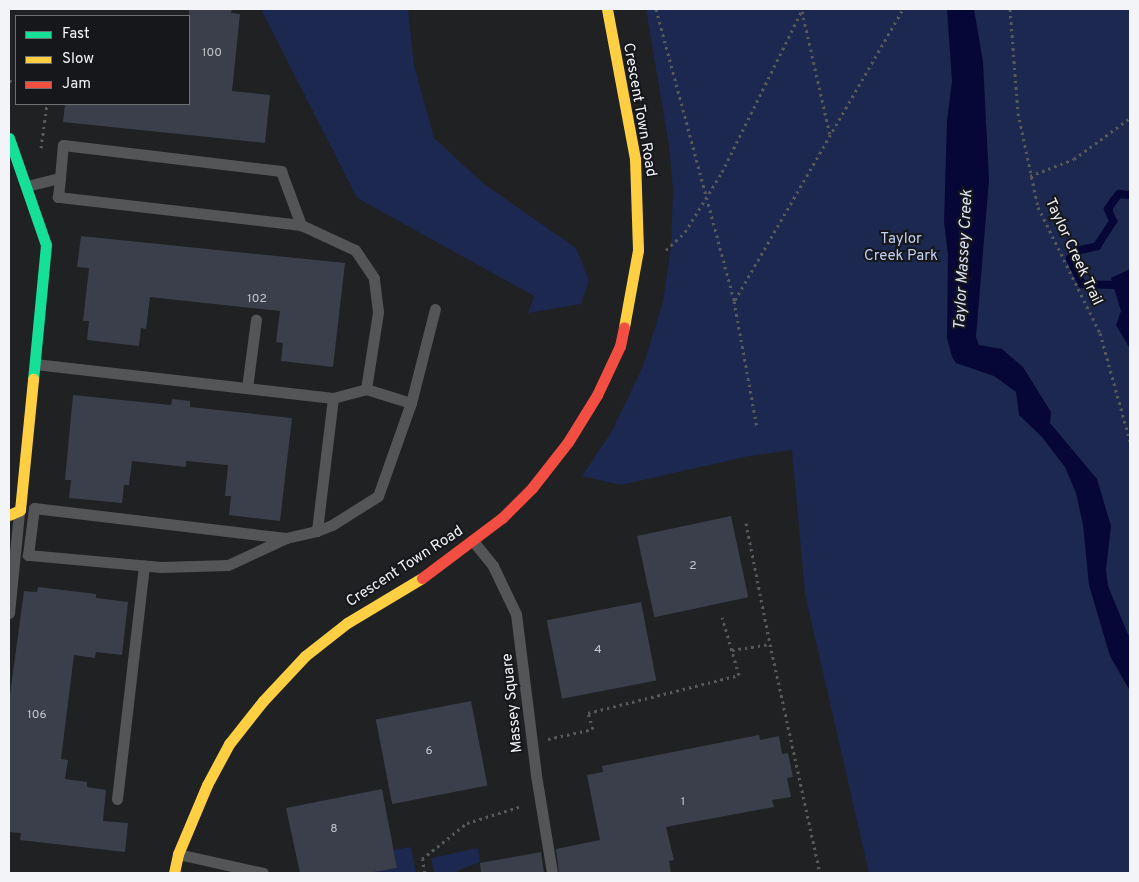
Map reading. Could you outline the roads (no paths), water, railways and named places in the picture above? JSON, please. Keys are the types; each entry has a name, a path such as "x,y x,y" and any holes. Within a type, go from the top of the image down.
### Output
{"street":[{"name":"Crescent Town Road","path":"174,873 178,854 220,760 263,701 305,656 347,623 433,571 473,541 532,488 568,442 597,395 620,346 638,250 638,204 635,159 607,9"},
{"path":"9,138 46,245 35,364 14,513"}],"lane":[{"path":"301,225 281,171 63,145 58,197 301,225 355,250 374,278 378,312 366,390"},
{"path":"27,186 60,178"},
{"path":"286,538 34,508 28,555 144,566 228,565 286,538 332,525 378,496 411,403 435,309"},
{"path":"248,388 256,320"},
{"path":"35,364 333,398 366,390 411,403"},
{"path":"317,530 333,398"},
{"path":"9,613 18,532 14,513"},
{"path":"18,532 31,532"},
{"name":"Massey Square","path":"473,541 493,566 516,614 536,775 552,873"},
{"path":"116,799 144,566"},
{"path":"178,854 263,873"}],"water":[{"name":"Taylor Massey Creek","path":"947,9 974,9 983,62 989,180 976,337 979,345 1002,349 1023,367 1051,412 1050,423 1097,479 1111,526 1106,570 1108,586 1130,639 1130,691 1110,656 1089,585 1083,525 1076,493 1065,467 1042,437 1019,415 1016,392 994,376 956,363 952,357 947,338 948,255 944,222 947,121 952,81"},
{"path":"1130,269 1130,349 1116,325 1121,311 1111,278"}],"waterway":[{"path":"1114,285 1082,284 1070,259 1076,251 1097,246 1113,221 1108,209 1119,194 1130,195"}],"park label":[{"name":"Taylor Creek Park","path":"901,248"}]}
